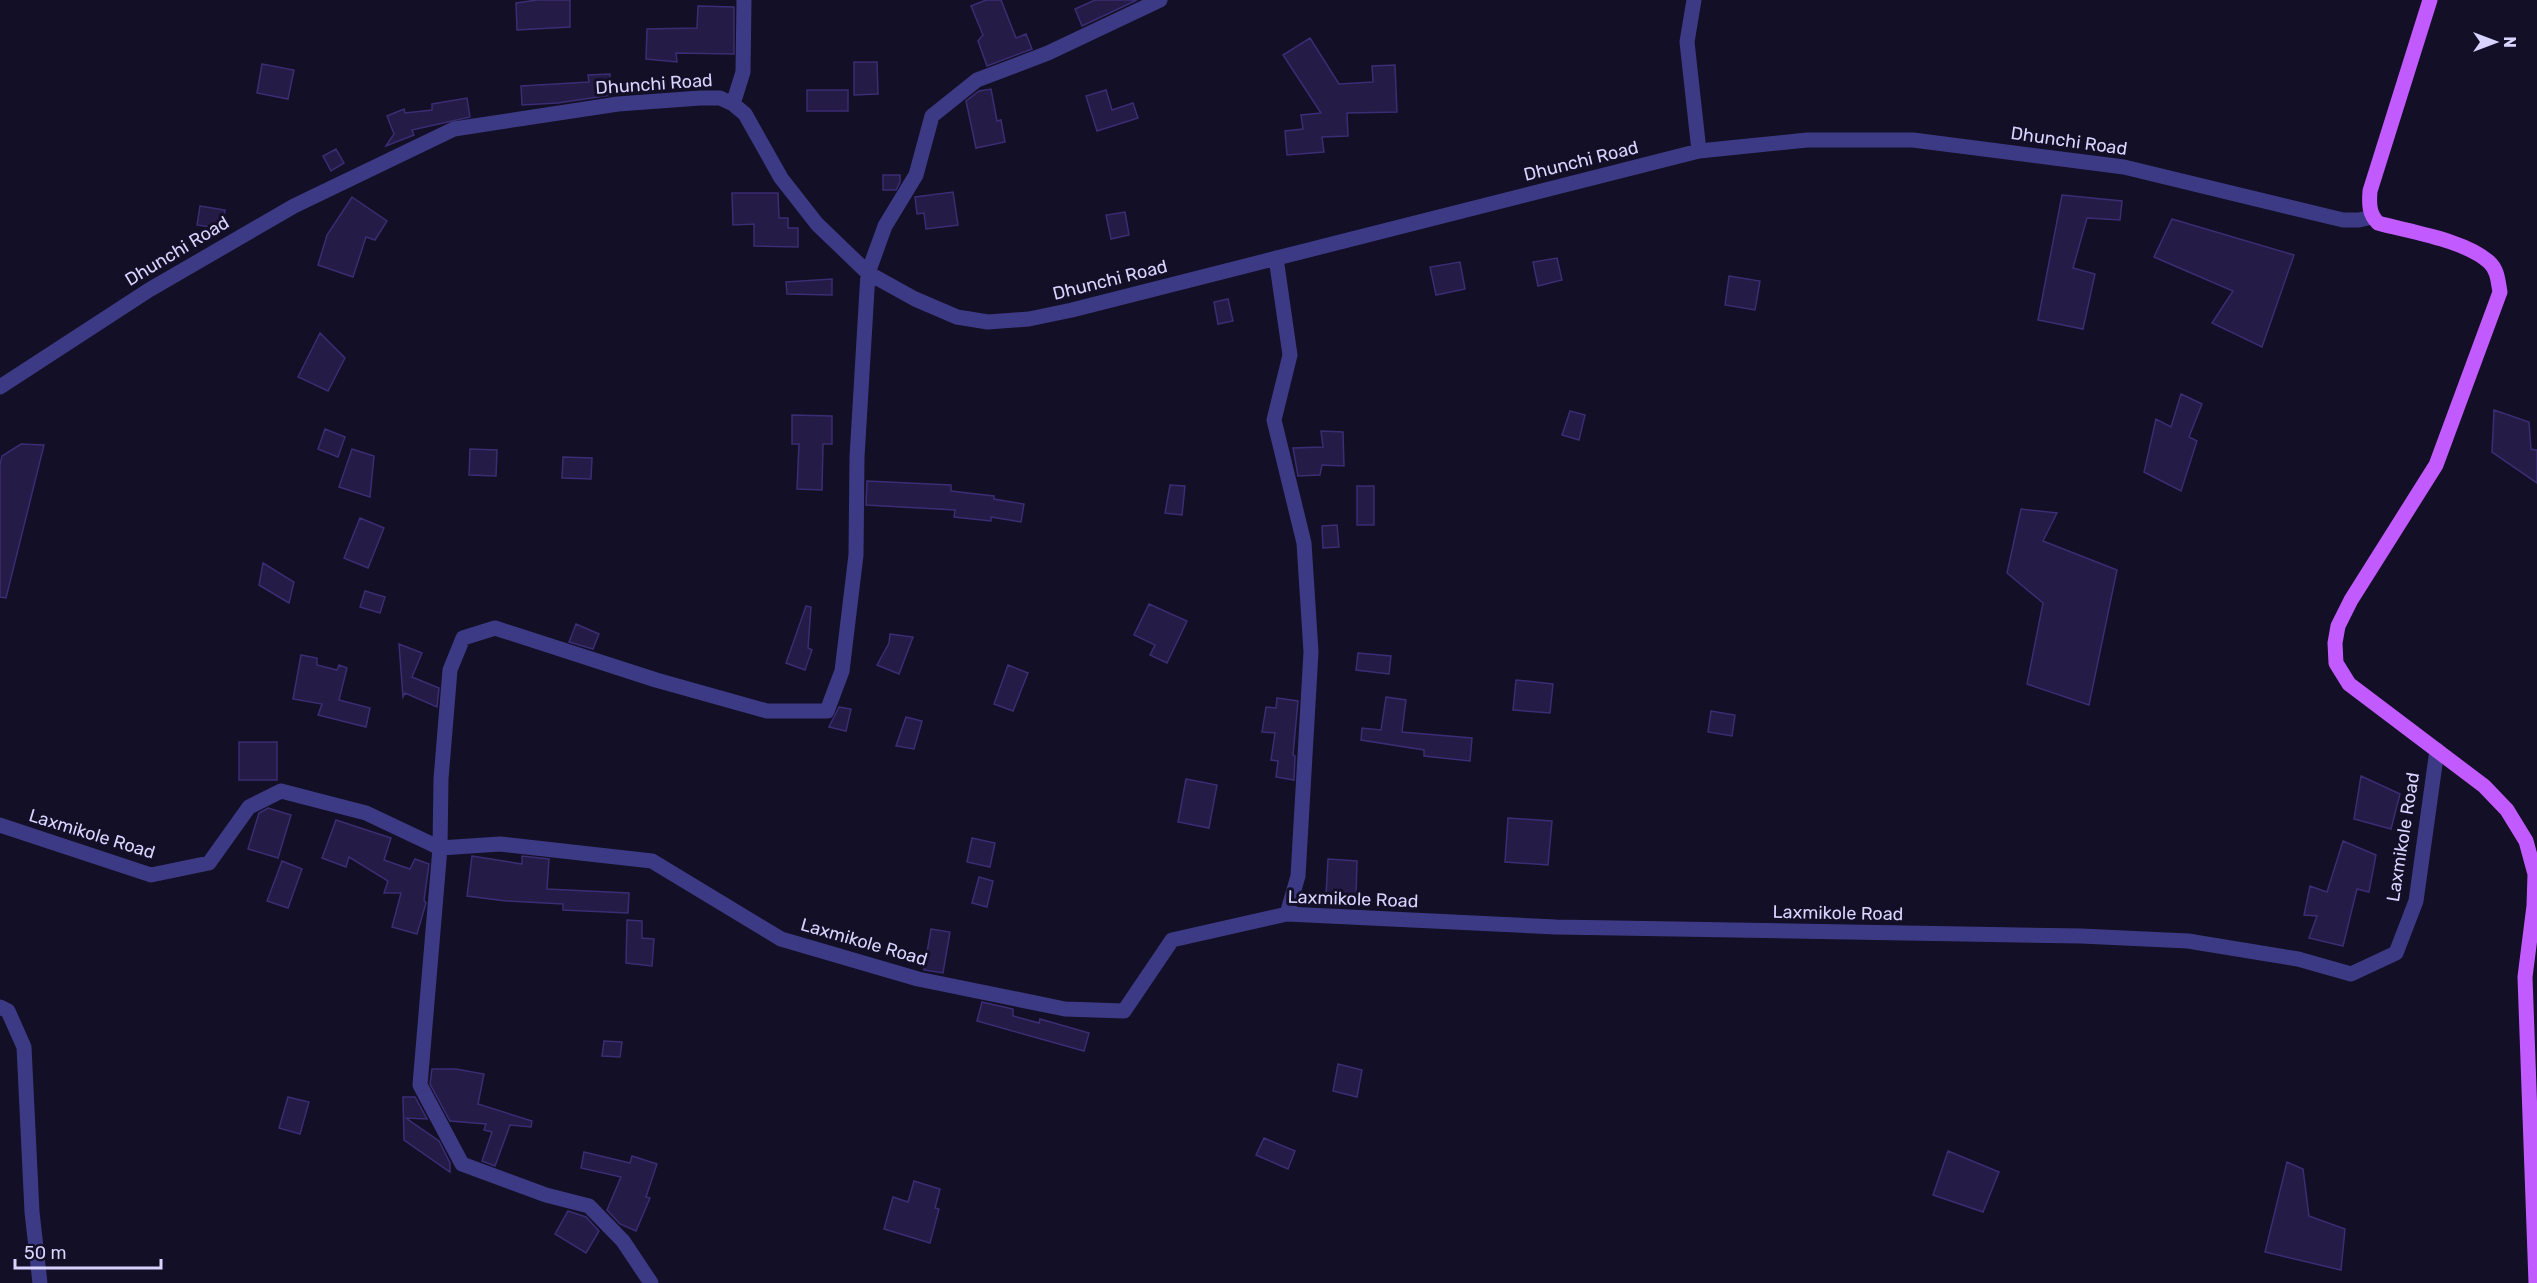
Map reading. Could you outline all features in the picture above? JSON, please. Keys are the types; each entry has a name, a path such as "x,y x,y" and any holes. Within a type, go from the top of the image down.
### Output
{"main road":[{"path":"2430,0 2370,191 2369,204 2372,217 2378,223 2451,243 2476,253 2491,263 2498,275 2499,292 2436,465 2351,600 2338,626 2335,643 2336,663 2349,684 2484,786 2507,810 2526,841 2535,874 2534,906 2525,977 2536,1283"}],"street":[{"path":"733,104 743,72 744,0"},
{"path":"651,1283 623,1241 589,1206 546,1195 462,1164 420,1085 440,848 441,779 450,670 463,638 495,628 656,680 767,711 827,711 842,671 856,555 857,446 868,273 885,226 916,175 932,116 976,80 1048,53 1160,0"},
{"path":"1694,0 1687,42 1700,151"},
{"name":"Dhunchi Road","path":"0,387 149,290 294,206 454,129 618,104 700,98 720,98 733,104 745,114 781,178 810,215 868,273 915,299 957,317 988,322 1029,319 1072,310 1700,151 1806,140 1913,140 2124,167 2343,220 2372,217"},
{"path":"1276,258 1290,355 1274,420 1304,543 1311,652 1298,876 1287,914"},
{"name":"Laxmikole Road","path":"0,825 151,875 209,863 249,807 281,791 366,813 440,848 500,844 652,861 781,939 918,979 1065,1009 1124,1011 1172,940 1287,914 1556,927 2081,936 2188,941 2298,959 2351,975 2396,953 2416,901 2437,750"},
{"path":"0,1007 8,1011 24,1047 32,1212 40,1283"}],"building":[{"path":"537,0 570,0 570,27 517,30 516,3"},
{"path":"986,0 1001,0 1016,38 1026,34 1032,49 987,66 978,41 983,35 971,6"},
{"path":"1095,0 1137,0 1082,26 1075,9"},
{"path":"698,6 734,7 734,54 676,53 677,62 646,59 647,29 697,28"},
{"path":"1310,38 1339,84 1373,82 1372,66 1395,65 1397,112 1347,113 1348,136 1322,137 1324,152 1287,155 1285,131 1303,129 1301,115 1321,113 1283,55"},
{"path":"854,62 877,62 878,94 854,95"},
{"path":"262,64 294,70 288,99 257,93"},
{"path":"610,74 611,95 558,103 522,105 521,86 589,82 588,75"},
{"path":"991,89 997,121 1001,120 1005,142 976,148 966,101 979,91"},
{"path":"807,90 848,90 848,111 807,111"},
{"path":"1106,90 1112,110 1133,103 1138,118 1097,131 1086,96"},
{"path":"467,98 470,117 412,130 414,135 386,146 394,134 387,116 404,109 405,113 432,110 432,104"},
{"path":"336,149 344,163 331,171 323,156"},
{"path":"883,175 900,175 900,182 896,190 883,190"},
{"path":"953,192 958,225 926,229 924,213 917,214 915,197"},
{"path":"732,193 778,193 779,218 788,218 788,228 798,228 798,247 754,246 754,224 733,225"},
{"path":"2062,195 2122,201 2120,220 2087,218 2073,268 2095,274 2083,329 2038,320"},
{"path":"352,197 387,221 375,240 366,237 353,277 318,265 327,235"},
{"path":"200,206 225,210 222,229 197,225"},
{"path":"1125,212 1129,235 1111,239 1106,215"},
{"path":"2172,219 2294,255 2262,347 2212,323 2233,291 2154,257"},
{"path":"1557,258 1562,280 1538,286 1533,262"},
{"path":"1460,262 1465,289 1436,295 1430,267"},
{"path":"1729,276 1760,281 1755,310 1725,305"},
{"path":"832,279 832,295 787,294 786,282"},
{"path":"1228,299 1233,321 1218,324 1214,302"},
{"path":"320,333 345,358 328,391 298,377"},
{"path":"2181,394 2202,404 2189,437 2197,441 2181,491 2144,472 2156,419 2171,427"},
{"path":"2494,410 2529,422 2531,449 2537,450 2537,483 2492,452"},
{"path":"1570,411 1585,415 1579,440 1562,435"},
{"path":"792,415 832,416 832,444 823,444 822,490 797,489 799,444 792,444"},
{"path":"325,429 345,437 338,457 318,449"},
{"path":"1321,431 1343,432 1344,466 1322,465 1320,475 1298,476 1293,448 1323,447"},
{"path":"21,444 44,445 6,598 0,597 0,465 2,456"},
{"path":"352,449 374,456 370,497 339,487"},
{"path":"470,449 497,450 496,476 469,475"},
{"path":"563,457 592,458 591,479 562,478"},
{"path":"867,481 951,485 951,491 994,496 994,499 1024,504 1021,522 991,517 991,521 954,517 955,510 866,505"},
{"path":"1170,485 1185,486 1182,515 1165,513"},
{"path":"1357,486 1374,486 1374,525 1357,525"},
{"path":"2021,509 2057,513 2043,541 2117,570 2089,705 2027,684 2043,603 2007,573"},
{"path":"360,518 384,528 368,568 344,558"},
{"path":"1337,525 1339,547 1323,548 1322,526"},
{"path":"263,563 294,582 289,603 259,585"},
{"path":"365,591 385,597 380,613 360,607"},
{"path":"1149,604 1187,621 1167,663 1150,655 1155,645 1134,635"},
{"path":"806,606 811,607 808,648 812,650 805,670 786,663"},
{"path":"576,624 599,634 593,649 569,642"},
{"path":"890,634 913,637 899,674 877,665 889,643"},
{"path":"399,644 422,653 412,677 439,688 437,707 405,693 403,697"},
{"path":"1358,653 1391,656 1389,674 1356,670"},
{"path":"301,655 317,658 317,665 337,670 339,665 347,668 339,700 370,708 366,727 318,715 322,704 293,699"},
{"path":"1008,665 1028,673 1013,711 994,704"},
{"path":"1516,680 1553,684 1550,713 1513,710"},
{"path":"1386,697 1406,700 1402,732 1472,738 1470,761 1424,756 1424,750 1361,740 1362,728 1381,730"},
{"path":"1277,698 1298,701 1293,755 1295,756 1294,780 1276,777 1278,761 1271,760 1275,733 1262,732 1266,707 1276,708"},
{"path":"839,707 851,709 846,731 829,727"},
{"path":"1711,711 1735,715 1732,736 1708,732"},
{"path":"906,717 922,721 914,749 896,746"},
{"path":"239,742 277,742 277,780 239,780"},
{"path":"2361,776 2400,794 2391,829 2354,819"},
{"path":"1186,779 1217,785 1209,828 1178,822"},
{"path":"268,808 291,815 278,858 248,849 259,813"},
{"path":"1508,818 1552,821 1548,865 1505,862"},
{"path":"336,820 391,838 384,860 410,869 415,859 429,864 424,900 426,903 417,934 392,927 401,893 384,893 388,881 349,857 346,867 322,858"},
{"path":"972,838 995,843 990,867 967,862"},
{"path":"2343,841 2376,855 2369,892 2357,889 2343,946 2309,938 2317,916 2304,915 2310,886 2327,892"},
{"path":"472,856 522,864 522,856 549,859 547,889 629,893 628,913 563,910 563,904 467,896"},
{"path":"1328,859 1357,861 1356,897 1326,895"},
{"path":"282,861 302,869 288,908 267,901"},
{"path":"979,877 993,881 987,907 972,903"},
{"path":"627,920 642,921 642,938 654,939 652,966 626,963"},
{"path":"931,929 950,932 943,973 924,970"},
{"path":"982,1002 1013,1009 1013,1016 1039,1023 1040,1019 1089,1033 1084,1051 977,1021"},
{"path":"604,1041 622,1042 620,1057 602,1056"},
{"path":"1338,1064 1362,1070 1357,1097 1333,1091"},
{"path":"432,1069 456,1069 484,1074 478,1104 532,1121 531,1127 510,1125 495,1166 482,1161 492,1132 484,1130 486,1124 450,1121 430,1084"},
{"path":"288,1097 309,1102 300,1134 279,1128"},
{"path":"403,1097 415,1097 427,1119 406,1118 439,1141 450,1163 450,1172 404,1140"},
{"path":"1264,1138 1295,1151 1288,1169 1256,1155"},
{"path":"1948,1151 1999,1172 1983,1212 1933,1195"},
{"path":"584,1152 630,1163 632,1156 657,1164 646,1197 650,1198 636,1231 620,1224 607,1210 621,1177 581,1168"},
{"path":"2287,1162 2303,1169 2309,1216 2345,1229 2341,1270 2265,1252"},
{"path":"914,1181 940,1189 935,1208 939,1209 930,1243 884,1229 893,1197 908,1202"},
{"path":"568,1211 586,1217 599,1231 586,1253 555,1234"}]}
